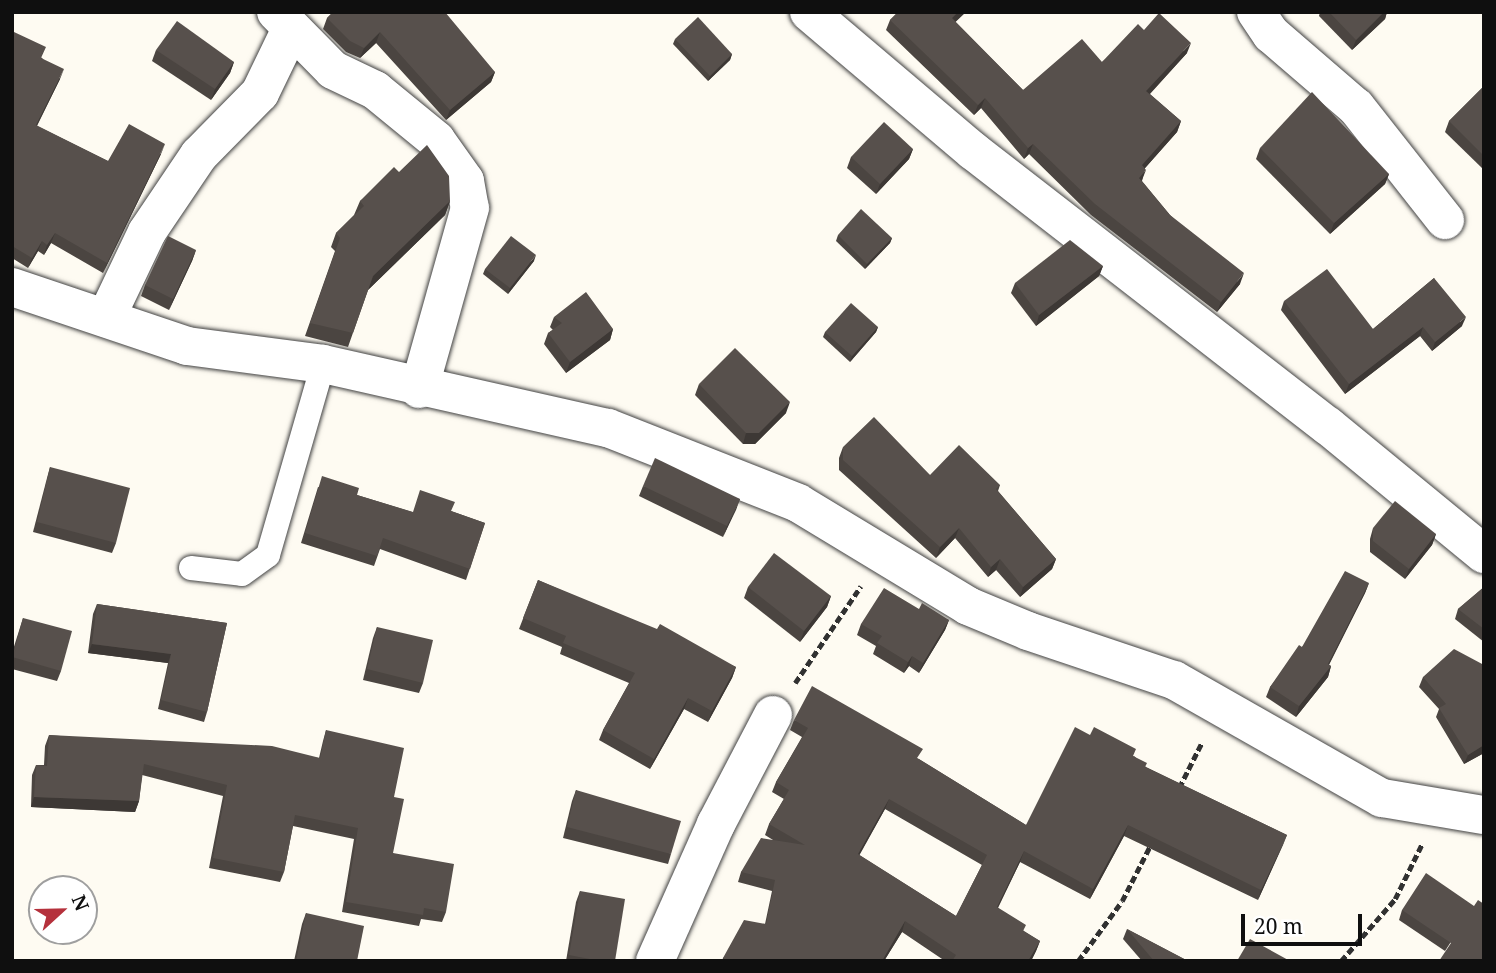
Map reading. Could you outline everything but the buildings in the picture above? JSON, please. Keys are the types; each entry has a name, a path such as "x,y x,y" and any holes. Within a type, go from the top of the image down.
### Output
{"street":[{"path":"809,12 973,151 1318,418 1484,554"},
{"path":"1256,12 1271,34 1356,107 1445,220"},
{"path":"106,318 147,232 199,155 260,93 283,20 333,70 375,90 436,140 465,181 470,208 419,389"},
{"path":"12,287 187,346 323,364 419,389 608,428 798,503 968,606 1028,631 1174,680 1221,704 1382,798 1484,815"},
{"path":"655,961 716,824 773,715"}],"lane":[{"path":"191,568 242,574 268,555 323,364"}],"path":[{"path":"773,715 882,556"},
{"path":"1178,790 1221,704"},
{"path":"1341,961 1395,899 1439,809"},
{"path":"1077,961 1122,901 1153,839"}]}
